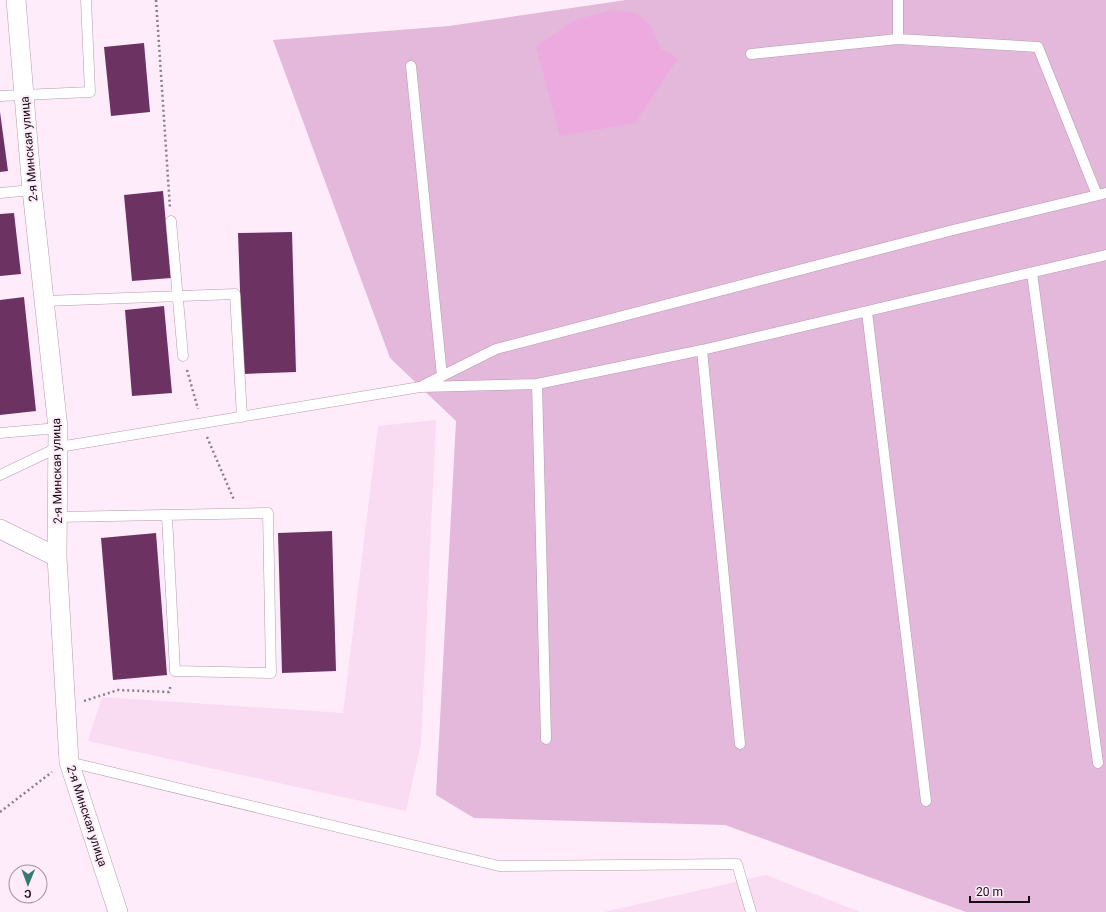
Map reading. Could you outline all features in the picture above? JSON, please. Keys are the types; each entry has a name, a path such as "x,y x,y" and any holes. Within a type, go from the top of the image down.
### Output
{"street":[{"name":"2-я Минская улица","path":"16,0 32,190 58,428 57,557 69,762 118,912"},
{"path":"0,529 57,557"}],"lane":[{"path":"0,96 90,92 86,0"},
{"path":"898,0 898,39"},
{"path":"420,387 496,349 953,230 1102,194 1038,47 898,39 752,54"},
{"path":"411,66 442,376"},
{"path":"0,193 32,190"},
{"path":"171,220 179,296 183,356"},
{"path":"0,475 59,447 420,387 537,384 702,350 1106,255"},
{"path":"1032,273 1098,763"},
{"path":"45,301 235,294 242,417"},
{"path":"867,312 926,801"},
{"path":"702,350 740,744"},
{"path":"537,384 546,739"},
{"path":"0,433 58,428"},
{"path":"58,517 268,513 271,673 175,671 167,516"},
{"path":"69,762 498,866 737,864 751,912"}],"path":[{"path":"156,0 171,220"},
{"path":"66,707 118,690 169,692 175,671"},
{"path":"0,812 41,779 69,762"}],"shaded area":[{"path":"626,0 1106,0 1106,912 966,912 725,825 474,818 436,795 456,421 390,358 273,40 449,26"},
{"path":"612,10 636,13 650,25 661,49 678,58 635,123 560,136 536,46 575,20"},
{"path":"436,420 421,743 406,811 88,741 102,697 343,713 378,426"},
{"path":"766,875 860,912 604,912"}],"building":[{"path":"144,43 150,112 111,116 104,47"},
{"path":"0,112 8,171 0,172"},
{"path":"163,191 171,278 132,281 124,195"},
{"path":"14,213 21,274 0,276 0,214"},
{"path":"292,232 296,372 243,374 238,233"},
{"path":"24,297 36,411 0,415 0,300"},
{"path":"164,306 172,393 132,396 125,310"},
{"path":"332,531 336,671 282,673 278,533"},
{"path":"156,533 167,675 113,680 101,538"}]}
